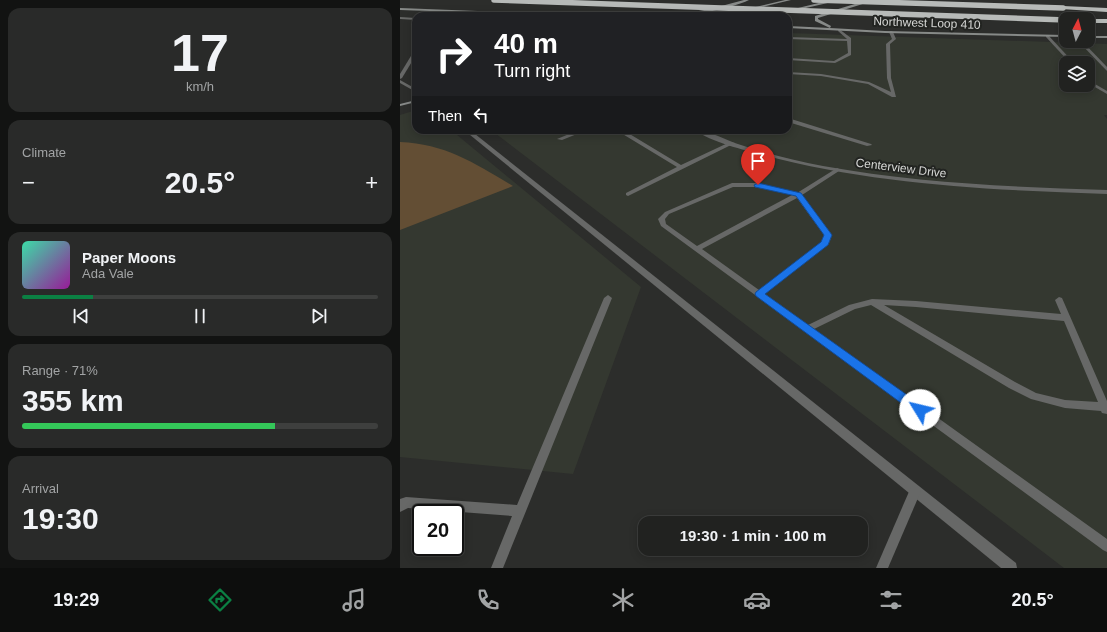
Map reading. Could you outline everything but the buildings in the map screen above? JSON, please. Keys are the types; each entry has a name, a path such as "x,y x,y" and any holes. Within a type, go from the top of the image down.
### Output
{"highway":[{"path":"483,0 1059,20"},
{"path":"814,0 1107,10"},
{"path":"1095,21 1107,21"}],"main road":[{"path":"698,12 718,9 747,0"},
{"path":"737,12 789,0"},
{"path":"784,12 834,0"},
{"path":"872,0 816,17 816,20 829,27 885,32"},
{"path":"400,10 474,12"},
{"name":"Northwest Loop 410","path":"792,27 885,32 1059,36"},
{"path":"1095,37 1107,37"},
{"path":"400,105 412,102"}],"street":[{"path":"400,18 412,19"},
{"path":"792,59 835,62 850,54 849,40 840,30"},
{"path":"792,74 821,75 869,83 894,96 889,78 888,44 894,39 891,32"},
{"path":"1047,36 1066,56"},
{"path":"792,38 849,40"},
{"path":"1087,48 1107,70"},
{"path":"412,58 400,81 412,88"},
{"path":"1095,85 1107,93"},
{"path":"792,121 869,144"},
{"path":"473,134 1011,568"},
{"path":"560,139 573,134"},
{"path":"626,134 681,167"},
{"name":"Centerview Drive","path":"708,134 753,151 808,165 904,181 954,186 1107,192"},
{"path":"628,194 732,143"},
{"path":"697,249 798,195 837,170"},
{"path":"759,294 825,243 828,235 798,195 758,185 732,185 667,213 661,219 663,225 1107,546"},
{"path":"497,568 608,298"},
{"path":"1059,300 1106,410"},
{"path":"807,329 852,307 872,302 916,304 1067,318"},
{"path":"872,302 1012,386 1034,396 1065,404 1106,410"},
{"path":"882,568 915,491"},
{"path":"400,506 406,502 520,511"}],"shaded area":[{"path":"792,33 1059,42 1059,48 1095,48 1095,44 1107,44 1107,115 1104,115 1107,119 1107,568 1064,568 496,134 792,134"},
{"path":"412,111 412,134 456,134 641,287 573,474 400,457 400,115"},
{"path":"400,142 432,146 459,156 513,186 400,230"}],"route":[{"path":"758,185 798,195 828,235 825,243 759,294 920,410"}]}
